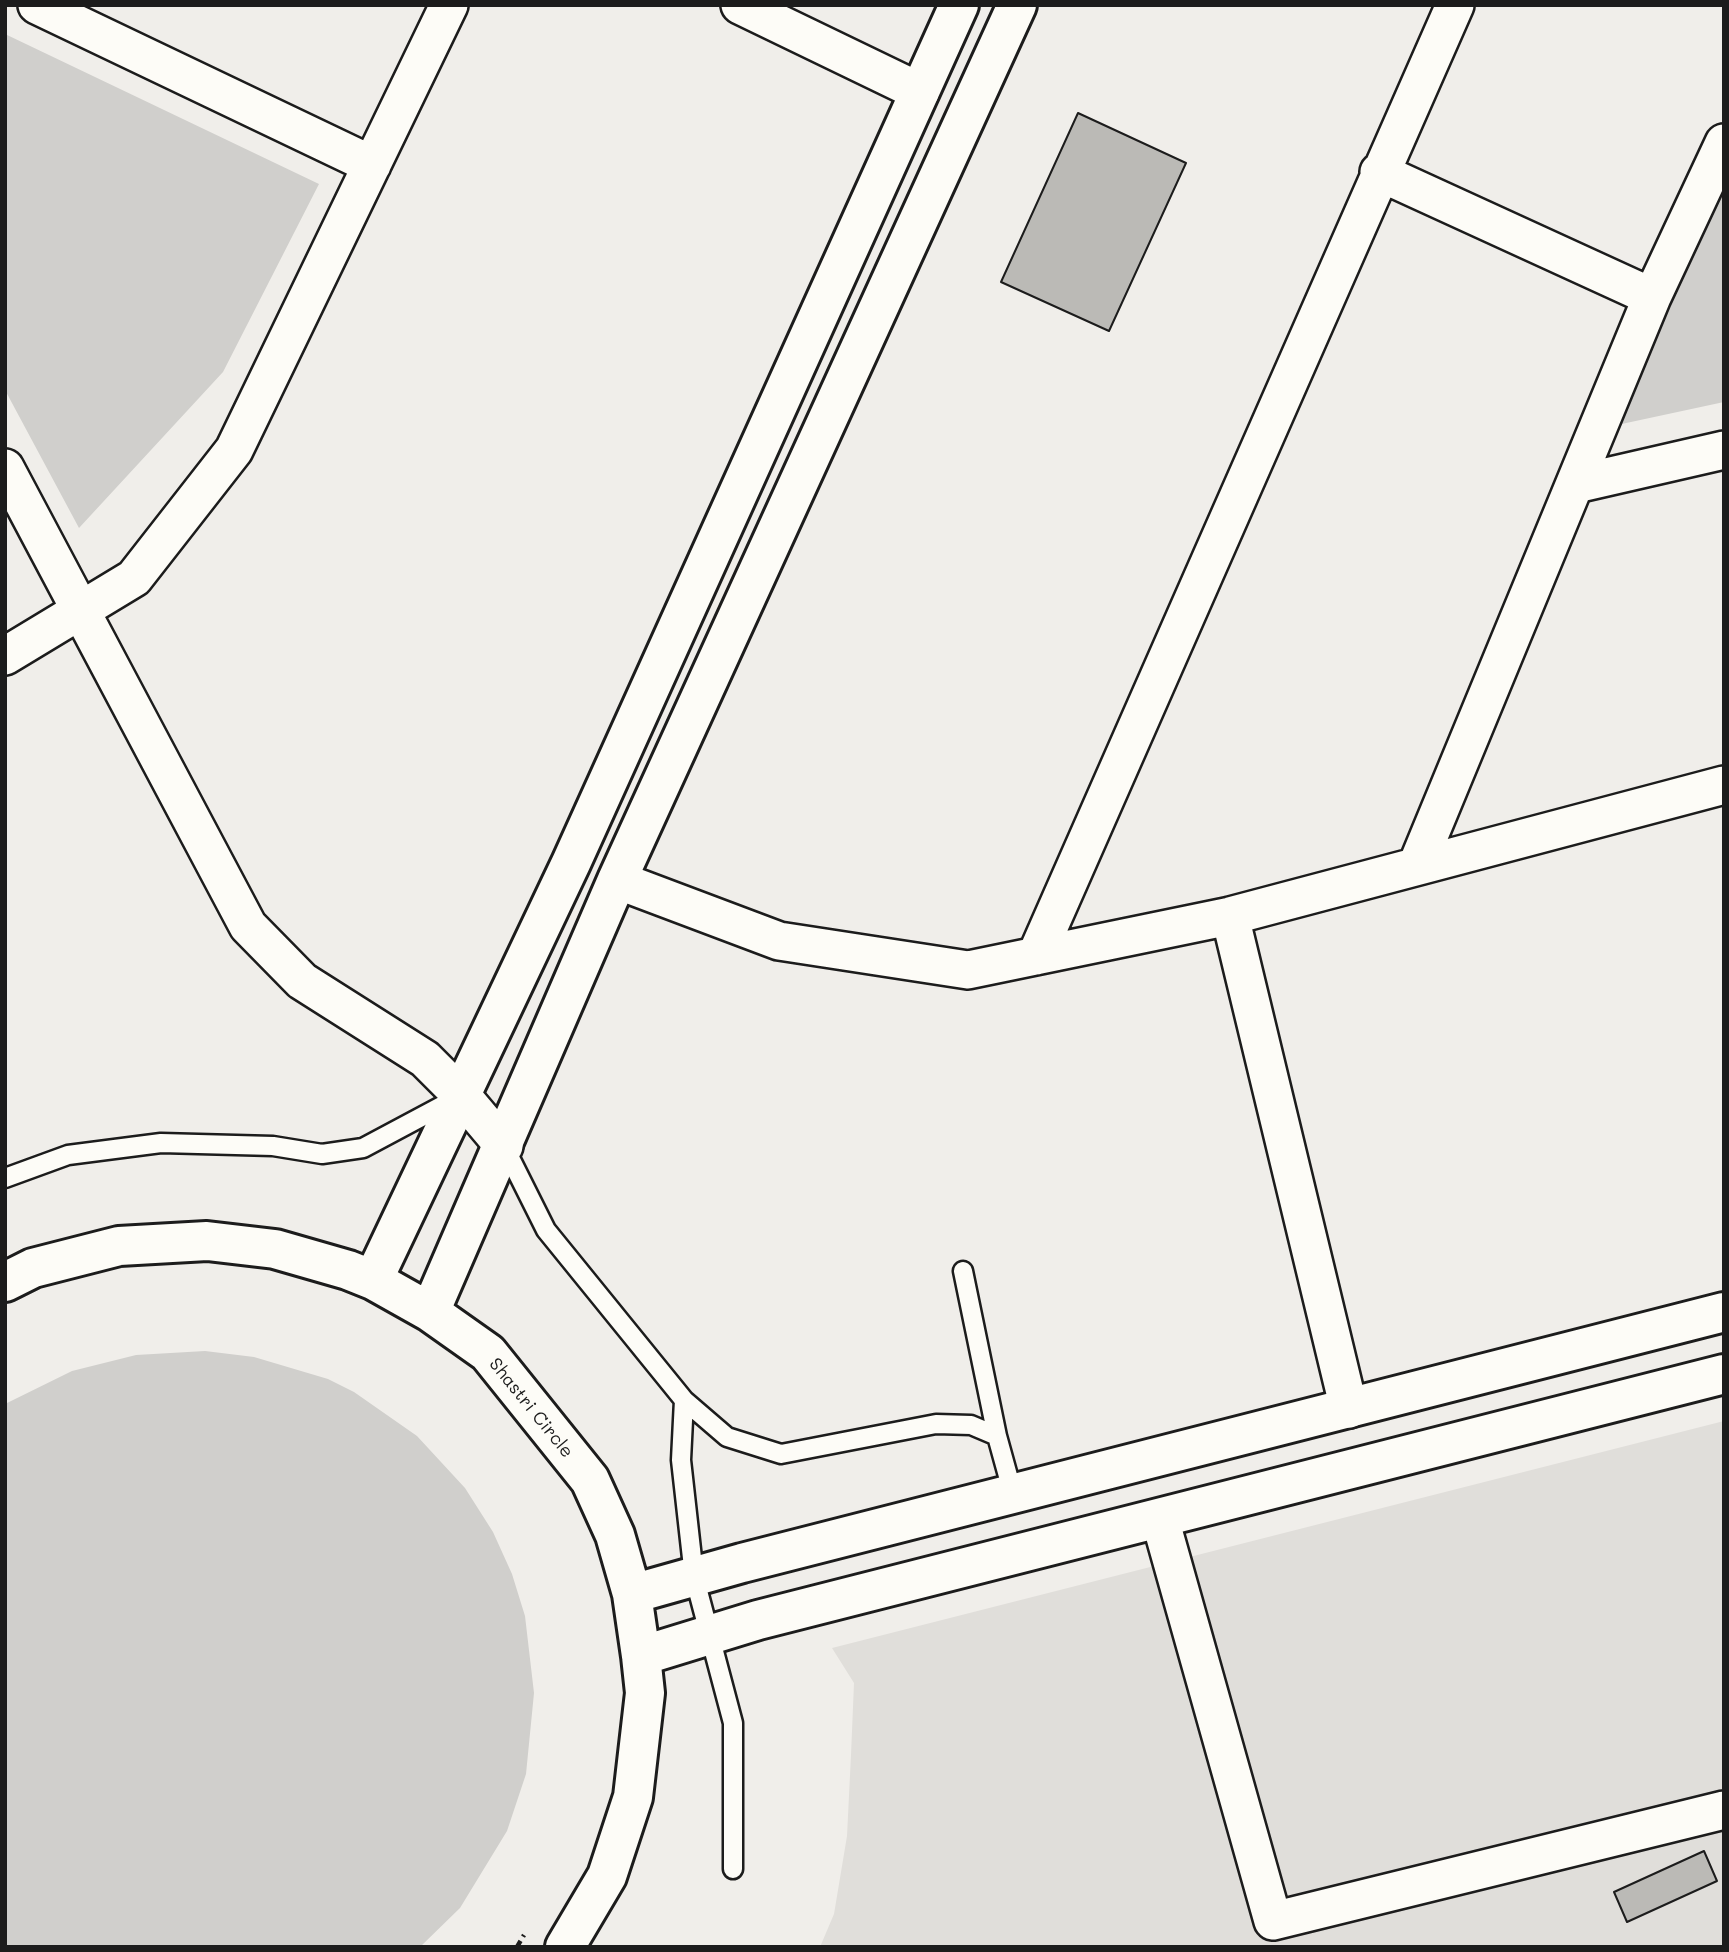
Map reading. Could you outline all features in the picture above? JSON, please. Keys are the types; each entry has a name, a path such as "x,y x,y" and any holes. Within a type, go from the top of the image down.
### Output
{"street":[{"path":"37,5 372,164"},
{"path":"5,656 134,578 234,450 449,5"},
{"path":"740,5 920,92"},
{"path":"373,1280 571,863 959,5"},
{"path":"430,1312 617,880 1017,5"},
{"path":"1036,956 1379,172 1455,5"},
{"path":"1417,865 1652,297 1724,144"},
{"path":"1379,172 1652,297"},
{"path":"1576,484 1724,450"},
{"path":"5,468 248,926 302,981 425,1059 504,1146"},
{"path":"617,880 779,941 968,970 1230,916 1724,785"},
{"path":"1230,916 1349,1409"},
{"name":"Shastri Circle","path":"5,1282 33,1268 119,1246 207,1241 275,1249 373,1280 430,1312 488,1353 590,1480 615,1535 632,1594 641,1656 645,1693 633,1797 607,1876 565,1947"},
{"path":"632,1594 1724,1312"},
{"path":"641,1656 710,1634 1724,1374"},
{"path":"1160,1519 1276,1934 1724,1810"}],"lane":[{"path":"5,1178 68,1155 161,1143 273,1146 322,1154 363,1147 461,1096"},
{"path":"504,1146 546,1230 684,1400 727,1437 781,1454 936,1424 971,1424 998,1436"},
{"path":"963,1271 1013,1494"},
{"path":"684,1400 681,1460 694,1576 733,1723 733,1869"}],"path":[{"path":"517,1947 530,1925"}],"shaded area":[{"path":"5,34 319,184 223,372 79,528 5,390"},
{"path":"1724,184 1724,402 1617,425"},
{"path":"205,1351 254,1357 328,1379 354,1392 417,1436 465,1488 493,1532 512,1574 525,1616 534,1693 526,1774 507,1831 460,1908 420,1947 5,1947 5,1404 72,1371 136,1355"},
{"path":"1724,1421 1724,1947 820,1947 834,1914 847,1836 854,1683 832,1648"}],"building":[{"path":"1078,113 1186,163 1109,331 1001,282"},
{"path":"1704,1851 1717,1881 1627,1922 1614,1892"}]}
